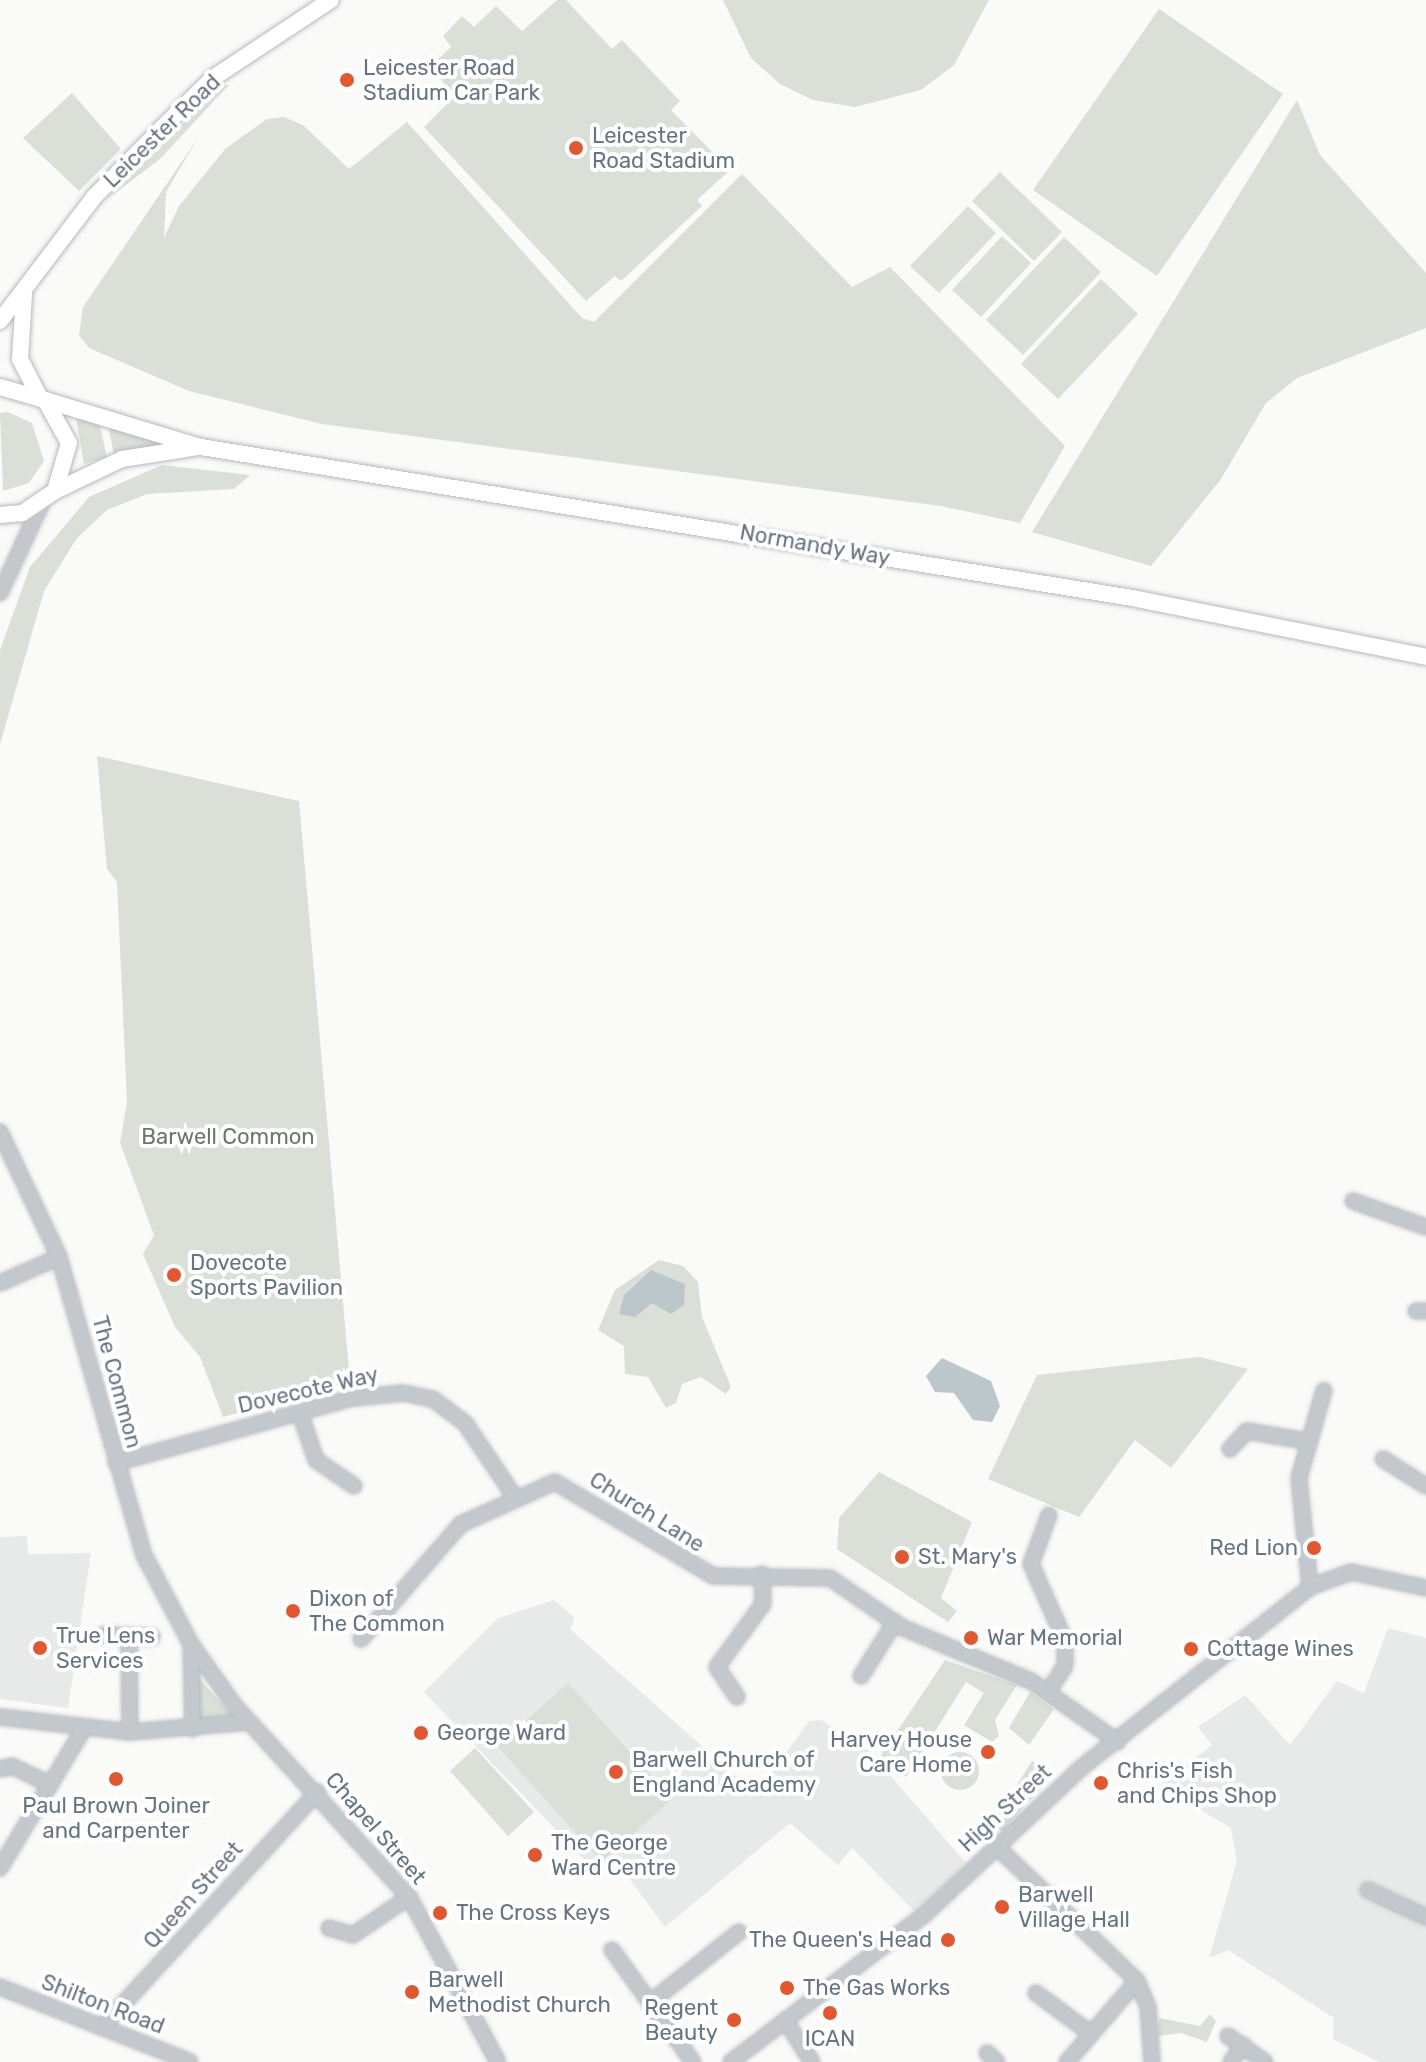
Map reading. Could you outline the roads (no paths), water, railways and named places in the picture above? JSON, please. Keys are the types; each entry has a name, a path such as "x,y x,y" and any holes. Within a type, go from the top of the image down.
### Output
{"main road":[{"name":"Leicester Road","path":"0,321 24,294 94,197 213,78 331,0"},
{"path":"24,294 20,359 69,443 49,497"},
{"name":"Normandy Way","path":"0,387 201,447 1132,598 1426,657"},
{"name":"Normandy Way","path":"0,515 49,497 122,459 201,447"}],"street":[{"path":"0,593 49,497"},
{"name":"The Common","path":"0,1132 59,1257 144,1555 191,1644"},
{"path":"1353,1201 1426,1227"},
{"path":"0,1283 59,1257"},
{"path":"1310,1587 1299,1478 1306,1441 1324,1390"},
{"name":"Dovecote Way","path":"116,1463 386,1393 433,1399 477,1436 514,1496"},
{"path":"300,1413 316,1460 354,1486"},
{"path":"1230,1449 1247,1431 1306,1441"},
{"path":"1383,1459 1426,1486"},
{"name":"Church Lane","path":"361,1639 461,1524 514,1496 555,1482 685,1565 713,1576 762,1574 830,1578 895,1622 1048,1692 1118,1742"},
{"path":"1048,1692 1065,1666 1065,1641 1031,1564 1049,1515"},
{"name":"High Street","path":"731,2062 924,1915 1118,1742 1310,1587 1351,1572 1426,1588"},
{"path":"737,1697 710,1664 763,1604 762,1574"},
{"path":"861,1676 895,1622"},
{"path":"103,1635 152,1637"},
{"path":"129,1636 130,1732"},
{"path":"191,1644 193,1729"},
{"name":"Chapel Street","path":"191,1644 249,1722 317,1792 409,1897 498,2062"},
{"path":"0,1717 83,1730 130,1732 249,1722"},
{"path":"0,1868 47,1783 83,1730"},
{"path":"0,1769 12,1766 47,1783"},
{"name":"Queen Street","path":"102,2027 317,1792"},
{"path":"997,1847 1137,1981 1148,2007 1152,2062"},
{"path":"1368,1890 1426,1917"},
{"path":"329,1928 353,1935 409,1897"},
{"path":"652,2001 739,1932"},
{"path":"612,1950 652,2001 693,2062"},
{"path":"1067,2062 1137,1981"},
{"name":"Shilton Road","path":"0,1987 190,2062"},
{"path":"1036,1993 1090,2033"},
{"path":"785,2020 812,2062"},
{"path":"1228,2036 1265,2062"},
{"path":"1231,2062 1243,2045"}],"place":[{"name":"Leicester Road Stadium Car Park","path":"347,80"},
{"name":"Leicester Road Stadium","path":"576,148"},
{"name":"Dovecote Sports Pavilion","path":"174,1275"},
{"name":"Red Lion","path":"1314,1548"},
{"name":"St. Mary's","path":"902,1557"},
{"name":"Dixon of The Common","path":"293,1611"},
{"name":"War Memorial","path":"971,1638"},
{"name":"True Lens Services","path":"40,1648"},
{"name":"Cottage Wines","path":"1191,1649"},
{"name":"George Ward","path":"421,1733"},
{"name":"Harvey House Care Home","path":"988,1752"},
{"name":"Barwell Church of England Academy","path":"616,1772"},
{"name":"Paul Brown Joiner and Carpenter","path":"116,1779"},
{"name":"Chris's Fish and Chips Shop","path":"1101,1783"},
{"name":"The George Ward Centre","path":"535,1855"},
{"name":"Barwell Village Hall","path":"1002,1907"},
{"name":"The Cross Keys","path":"440,1913"},
{"name":"The Queen's Head","path":"948,1940"},
{"name":"The Gas Works","path":"787,1988"},
{"name":"Barwell Methodist Church","path":"412,1992"},
{"name":"ICAN","path":"830,2013"},
{"name":"Regent Beauty","path":"734,2020"}],"park label":[{"name":"Barwell Common","path":"228,1137"}]}
